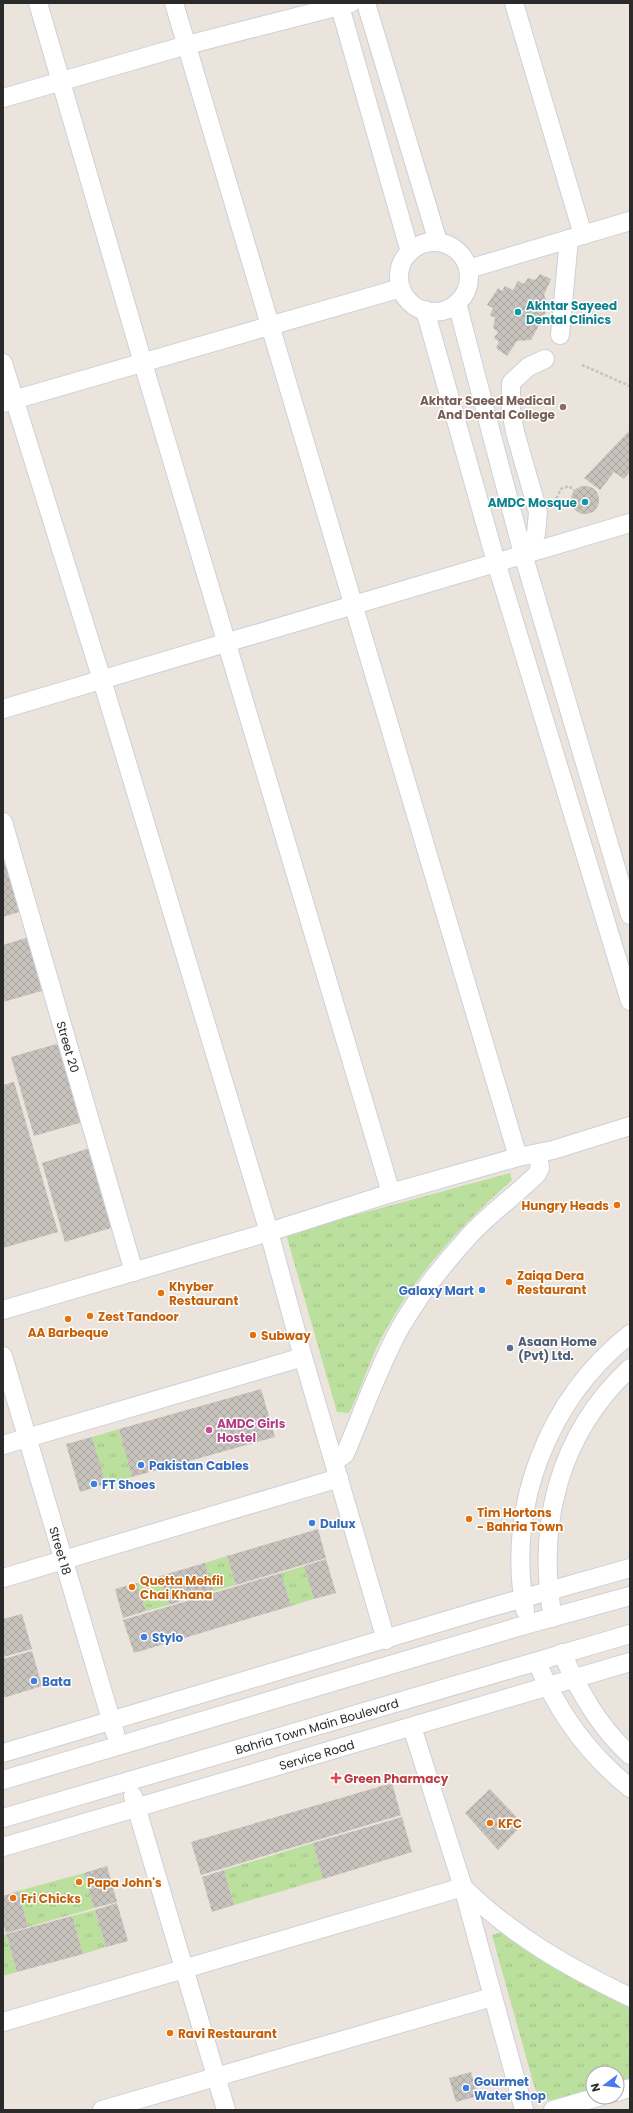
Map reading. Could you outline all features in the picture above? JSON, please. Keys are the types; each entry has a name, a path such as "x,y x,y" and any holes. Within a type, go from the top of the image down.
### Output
{"street":[{"path":"38,3 143,363 391,1193"},
{"path":"174,3 518,1157"},
{"path":"366,3 438,242"},
{"path":"514,3 576,237 560,334"},
{"path":"3,98 187,45 343,4 410,252"},
{"path":"468,269 630,221"},
{"path":"438,242 457,250 464,258 468,269 467,287 457,303 447,309 436,312 425,310 406,298 401,288 400,268 410,252 422,244 438,242"},
{"path":"8,402 401,288"},
{"path":"457,303 523,554 630,915"},
{"path":"425,310 496,562 630,1001"},
{"path":"523,554 536,534 538,512 511,410 511,383 528,367 545,359"},
{"path":"3,363 8,402 102,680 269,1232 303,1357 386,1640"},
{"path":"3,710 354,604 630,523"},
{"name":"Street 20","path":"3,822 134,1272"},
{"path":"3,1310 269,1232 391,1193 518,1157 538,1154 573,1145 630,1126"},
{"path":"3,1578 64,1560 337,1470 377,1376 400,1328 429,1284 470,1234 537,1174 540,1168 538,1154"},
{"path":"528,1624 523,1598 520,1559 523,1520 537,1462 554,1425 574,1392 600,1361 630,1334"},
{"name":"Street 18","path":"3,1356 118,1745"},
{"path":"3,1445 303,1357"},
{"path":"553,1618 548,1592 546,1552 555,1493 561,1474 586,1421 610,1389 630,1368"},
{"path":"3,1753 523,1598 630,1568"},
{"path":"3,1780 528,1624 630,1596"},
{"name":"Bahria Town Main Boulevard","path":"3,1818 630,1634"},
{"path":"562,1653 573,1679 596,1716 630,1755"},
{"path":"537,1662 547,1686 571,1726 586,1746 603,1764 630,1788"},
{"name":"Service Road","path":"3,1847 630,1662"},
{"path":"412,1727 463,1887 524,2110"},
{"path":"128,1782 226,2110"},
{"path":"3,2022 463,1887"},
{"path":"463,1887 484,1909 534,1944 576,1970 630,1997"},
{"path":"102,2110 492,1997"},
{"path":"553,2110 585,2101"}],"path":[{"path":"582,364 630,386"},
{"path":"537,525 547,519 562,489 569,486 574,491"}],"green space":[{"path":"510,1173 512,1180 474,1216 438,1254 422,1275 393,1318 380,1341 349,1413 337,1412 286,1234"},
{"path":"119,1429 132,1477 106,1484 92,1437"},
{"path":"227,1556 236,1585 213,1591 205,1563"},
{"path":"304,1566 314,1599 291,1606 281,1573"},
{"path":"160,1576 169,1605 146,1611 137,1583"},
{"path":"313,1843 323,1879 234,1905 224,1870"},
{"path":"84,1873 94,1908 28,1927 18,1891"},
{"path":"95,1910 106,1947 83,1954 72,1916"},
{"path":"502,1932 613,2000 630,2008 630,2079 625,2080 625,2065 585,2065 585,2091 552,2100 544,2100 535,2089 492,1935"},
{"path":"6,1934 17,1972 3,1976 3,1935"}],"building":[{"name":"Akhtar Sayeed Dental Clinics","path":"540,274 551,279 544,295 549,306 531,340 517,341 507,356 496,348 499,342 494,338 498,332 493,328 495,318 490,315 493,308 487,305 498,288 502,291 505,286 513,290 518,281 524,284 528,278 535,280"},
{"path":"630,430 630,472 624,479 614,472 600,490 584,478"},
{"name":"AMDC Mosque","path":"585,486 595,490 599,500 595,510 585,514 575,510 571,500 575,490"},
{"path":"3,848 22,911 3,917"},
{"path":"29,937 45,990 3,1002 3,945"},
{"path":"60,1043 83,1122 34,1136 11,1057"},
{"path":"14,1082 58,1232 3,1248 3,1085"},
{"path":"90,1148 114,1227 65,1242 42,1163"},
{"name":"AMDC Girls Hostel","path":"261,1389 275,1437 132,1477 119,1429"},
{"path":"92,1437 106,1484 80,1492 66,1444"},
{"path":"318,1529 326,1558 236,1585 227,1556"},
{"path":"326,1559 336,1593 314,1599 304,1566"},
{"path":"205,1563 213,1591 169,1605 160,1576"},
{"path":"281,1573 291,1606 134,1653 123,1620"},
{"path":"137,1583 146,1611 123,1618 115,1589"},
{"path":"22,1614 32,1649 3,1657 3,1619"},
{"path":"32,1651 42,1686 3,1698 3,1659"},
{"path":"392,1783 401,1815 201,1875 191,1842"},
{"path":"490,1789 523,1824 498,1850 465,1813"},
{"path":"402,1817 412,1852 323,1879 313,1843"},
{"path":"107,1866 117,1902 94,1908 84,1873"},
{"path":"224,1870 234,1905 212,1912 202,1877"},
{"path":"18,1891 28,1927 6,1933 3,1923 3,1896"},
{"path":"117,1903 128,1941 106,1947 95,1910"},
{"path":"72,1916 83,1954 17,1972 6,1934"},
{"path":"471,2072 478,2096 456,2102 449,2078"}],"place":[{"name":"Akhtar Sayeed Dental Clinics","path":"518,312"},
{"name":"Akhtar Saeed Medical And Dental College","path":"563,407"},
{"name":"AMDC Mosque","path":"585,502"},
{"name":"Hungry Heads","path":"617,1205"},
{"name":"Zaiqa Dera Restaurant","path":"509,1282"},
{"name":"Galaxy Mart","path":"482,1290"},
{"name":"Khyber Restaurant","path":"161,1293"},
{"name":"Zest Tandoor","path":"90,1316"},
{"name":"AA Barbeque","path":"68,1319"},
{"name":"Subway","path":"253,1335"},
{"name":"Asaan Home (Pvt) Ltd.","path":"510,1348"},
{"name":"AMDC Girls Hostel","path":"209,1430"},
{"name":"Pakistan Cables","path":"141,1465"},
{"name":"FT Shoes","path":"94,1484"},
{"name":"Tim Hortons - Bahria Town","path":"469,1519"},
{"name":"Dulux","path":"312,1523"},
{"name":"Quetta Mehfil Chai Khana","path":"132,1587"},
{"name":"Stylo","path":"144,1637"},
{"name":"Bata","path":"34,1681"},
{"name":"Green Pharmacy","path":"336,1778"},
{"name":"KFC","path":"490,1823"},
{"name":"Papa John's","path":"79,1882"},
{"name":"Fri Chicks","path":"13,1898"},
{"name":"Ravi Restaurant","path":"170,2033"},
{"name":"Gourmet Water Shop","path":"466,2088"}]}
